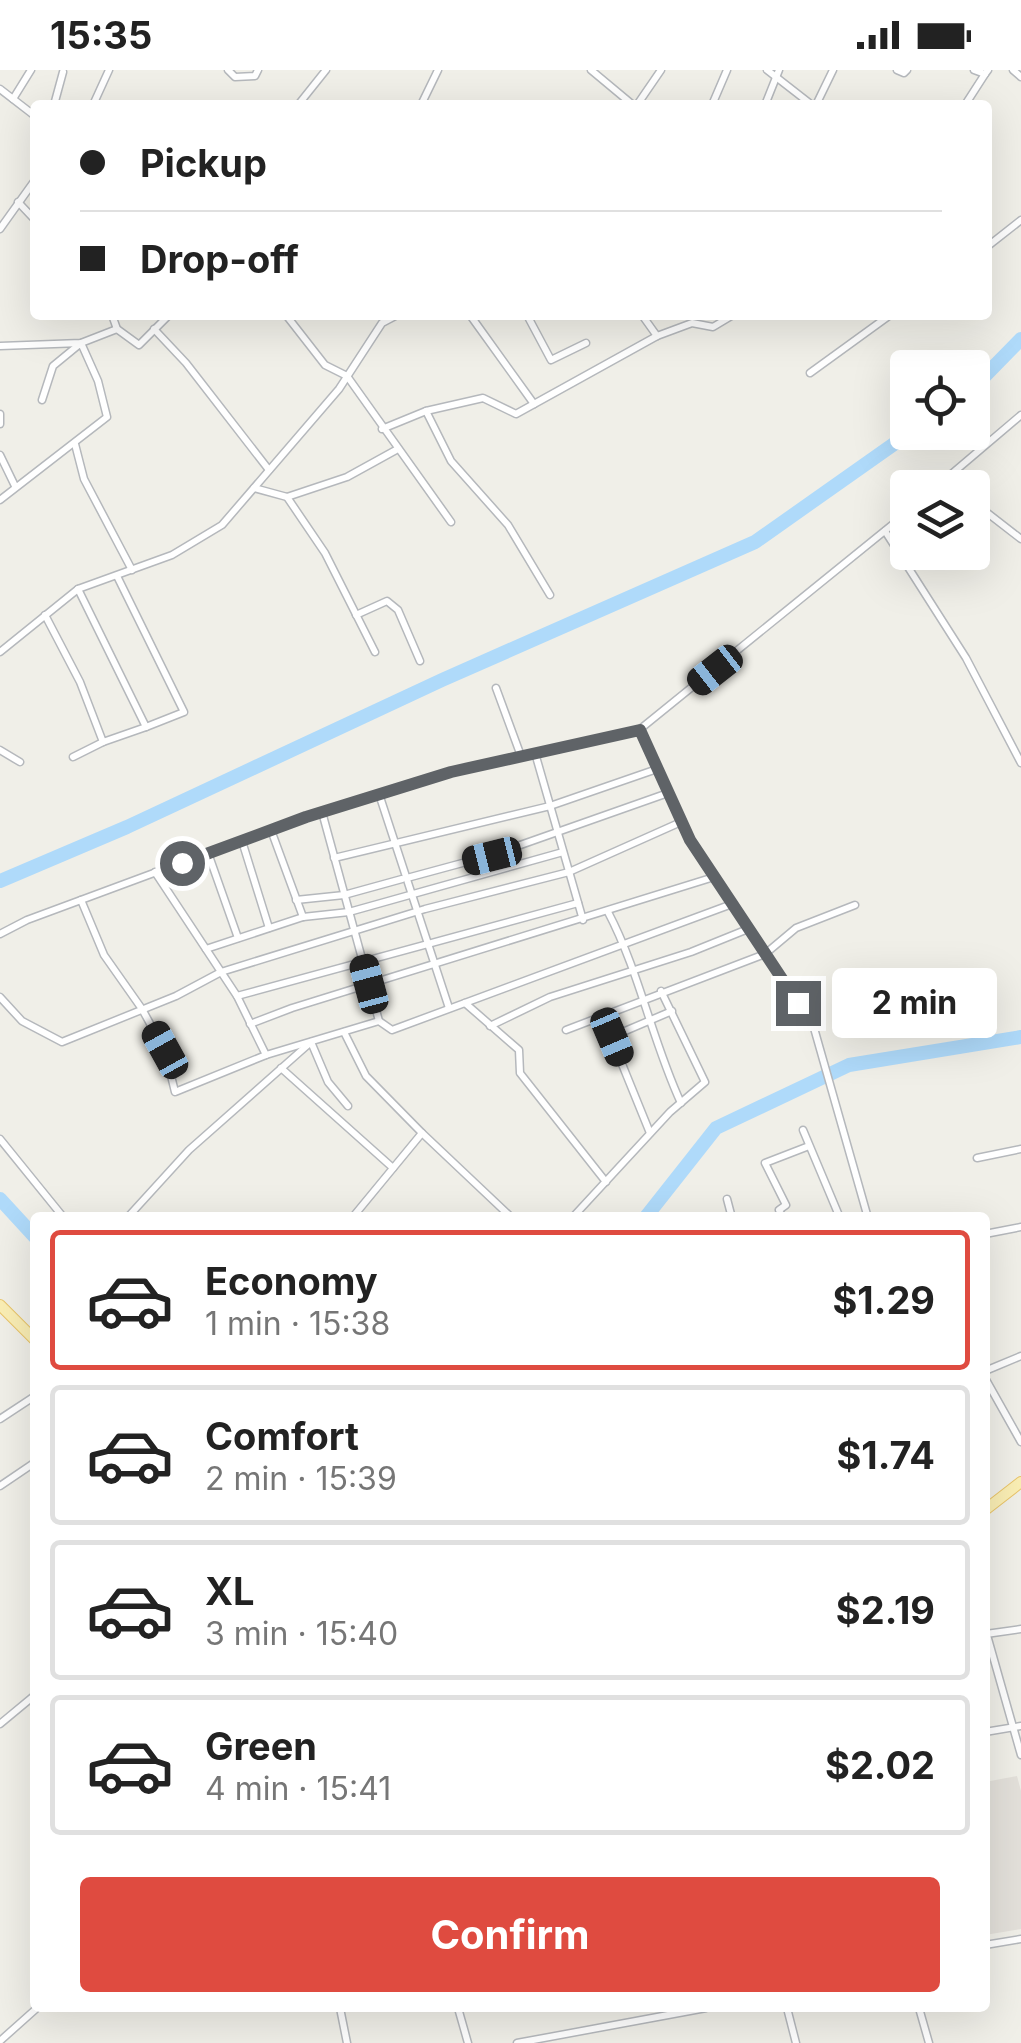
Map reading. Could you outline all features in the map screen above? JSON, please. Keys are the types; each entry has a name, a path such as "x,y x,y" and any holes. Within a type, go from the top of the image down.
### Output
{"main road":[{"path":"0,1306 30,1335"},
{"path":"990,1506 1021,1482"}],"street":[{"path":"13,99 31,70"},
{"path":"95,100 108,70"},
{"path":"228,70 235,77 255,76 258,70"},
{"path":"302,100 326,70"},
{"path":"423,100 438,70"},
{"path":"590,70 629,100"},
{"path":"639,100 661,70"},
{"path":"714,100 727,70"},
{"path":"767,70 778,73 808,100"},
{"path":"817,100 832,70"},
{"path":"896,70 904,74 907,70"},
{"path":"968,100 987,72 974,70"},
{"path":"1013,70 1021,77"},
{"path":"55,100 63,72"},
{"path":"767,100 778,73"},
{"path":"0,89 30,112"},
{"path":"0,229 30,186"},
{"path":"18,202 30,215"},
{"path":"992,243 1021,220"},
{"path":"114,320 117,329 139,345 164,320"},
{"path":"290,320 325,365 347,376 396,450 451,522"},
{"path":"0,652 78,589 172,555 222,525 347,376 388,320"},
{"path":"474,320 534,404"},
{"path":"530,320 551,360 586,343"},
{"path":"646,320 657,336"},
{"path":"382,428 426,410 483,398 516,414 690,320"},
{"path":"695,320 714,327 726,320"},
{"path":"810,373 883,320"},
{"path":"42,400 52,366 82,343 117,329"},
{"path":"154,329 186,362 269,470"},
{"path":"0,346 82,343"},
{"path":"0,500 106,417 98,381 82,343"},
{"path":"426,410 451,461 508,525 550,595"},
{"path":"0,414 0,424"},
{"path":"957,470 1019,418"},
{"path":"75,444 84,478 132,570"},
{"path":"254,488 287,496 348,477 396,450"},
{"path":"0,454 16,486"},
{"path":"287,496 325,553 376,652"},
{"path":"990,515 1021,539"},
{"path":"0,934 27,920 322,812 451,772 640,730 890,527"},
{"path":"885,531 966,658 1021,763"},
{"path":"73,757 184,712 118,576"},
{"path":"78,589 146,727"},
{"path":"356,615 386,602 398,610 420,662"},
{"path":"45,614 80,682 103,742"},
{"path":"496,688 520,756"},
{"path":"640,730 681,822 814,1028 867,1212"},
{"path":"0,750 20,762"},
{"path":"535,753 583,920"},
{"path":"334,858 550,806 657,768"},
{"path":"296,900 344,895 492,856 668,793"},
{"path":"379,794 449,1008"},
{"path":"322,812 379,1021 392,1030 732,904"},
{"path":"0,996 22,1021 62,1042 176,996 221,972 418,912 569,872 681,822"},
{"path":"271,830 303,916"},
{"path":"242,840 269,928"},
{"path":"206,949 303,916 349,912 564,852"},
{"path":"208,853 238,938"},
{"path":"155,872 237,996 266,1055"},
{"path":"250,1024 714,877"},
{"path":"81,900 104,954 165,1050 175,1092 266,1055 379,1021"},
{"path":"237,996 578,903"},
{"path":"566,1030 765,954 796,928 855,905"},
{"path":"608,912 634,970 661,1060 681,1103"},
{"path":"490,1026 550,997 691,952 748,929"},
{"path":"578,1212 704,1082 661,992"},
{"path":"464,1002 519,1050 520,1073 606,1182"},
{"path":"650,1134 612,1037 672,1011"},
{"path":"344,1032 366,1076 506,1212"},
{"path":"133,1212 189,1150 311,1042"},
{"path":"311,1042 328,1082 348,1106"},
{"path":"281,1068 393,1168"},
{"path":"802,1130 837,1212"},
{"path":"357,1212 422,1132"},
{"path":"0,1139 59,1212"},
{"path":"780,1212 786,1205 765,1163 809,1146"},
{"path":"977,1158 1021,1149"},
{"path":"727,1199 730,1212"},
{"path":"990,1233 1021,1226"},
{"path":"990,1372 1021,1356"},
{"path":"990,1384 1021,1442"},
{"path":"0,1418 30,1399"},
{"path":"0,1486 30,1466"},
{"path":"990,1632 1021,1628"},
{"path":"990,1644 1017,1726 1021,1754"},
{"path":"0,1724 30,1700"},
{"path":"990,1731 1017,1726"},
{"path":"990,1945 1021,1939"},
{"path":"0,2040 32,2012"},
{"path":"341,2012 347,2043"},
{"path":"459,2012 468,2043"},
{"path":"518,2043 684,2012"},
{"path":"788,2012 796,2043"},
{"path":"920,2012 929,2043"}],"shaded area":[{"path":"1017,1776 1021,1791 1021,1929 990,1934 990,1781"}],"waterway":[{"path":"990,371 1021,339"},
{"path":"0,881 755,542 890,447"},
{"path":"650,1212 716,1128 849,1065 1021,1037"},
{"path":"0,1199 30,1232"}],"route":[{"path":"182,863 306,817 451,772 640,730 690,840 798,1003"}]}
